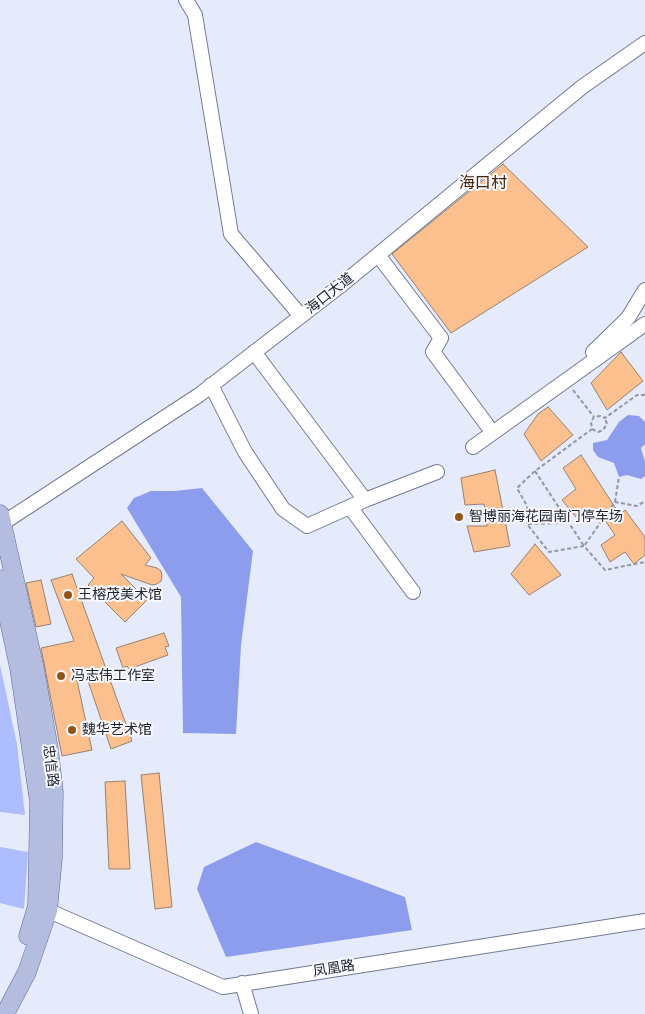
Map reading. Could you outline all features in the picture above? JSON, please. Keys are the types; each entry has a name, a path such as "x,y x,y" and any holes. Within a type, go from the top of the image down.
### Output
{"main road":[{"name":"忠信路","path":"1,521 35,669 49,749 54,792 53,858 42,908 20,968 4,1001"},
{"name":"忠信路","path":"0,579 19,668 39,802 42,908"}],"street":[{"path":"186,0 195,15 231,234 301,316"},
{"name":"海口大道","path":"1,521 211,385 378,255 582,87 645,43"},
{"path":"378,255 441,338 433,352 493,431"},
{"path":"503,418 590,355 628,318 645,290"},
{"path":"473,447 645,324"},
{"path":"254,352 365,500"},
{"path":"211,385 245,452 283,509 307,526 365,500 437,472"},
{"path":"350,507 413,592"},
{"name":"凤凰路","path":"42,908 222,987 645,921"},
{"path":"242,984 251,1014"}],"path":[{"path":"566,381 594,418"},
{"path":"605,418 637,395 645,396"},
{"path":"592,429 591,422 594,418 600,416 605,418"},
{"path":"592,429 598,432 603,430 607,424 605,418"},
{"path":"592,429 535,471 517,488 527,506 527,524 549,552 584,546 615,502 619,477"},
{"path":"535,471 584,546 605,570 645,562"},
{"path":"615,502 636,506 645,501"},
{"path":"527,524 568,523"}],"shaded area":[{"path":"628,415 639,416 645,422 645,444 641,448 645,462 645,476 641,479 627,475 619,477 614,463 598,457 593,450 593,443 607,440 619,422"},
{"path":"202,488 253,551 241,645 236,734 183,733 181,597 127,508 134,498 151,491"},
{"path":"0,665 17,744 25,815 0,812"},
{"path":"256,842 405,897 412,930 226,957 197,889 204,867"},
{"path":"0,847 28,852 24,909 0,903"}],"building":[{"path":"503,164 588,247 451,333 392,254"},
{"path":"621,352 643,381 607,410 591,383"},
{"path":"548,407 573,435 541,461 524,434 538,414"},
{"path":"581,455 620,515 625,510 645,537 645,555 634,564 625,552 610,562 601,545 615,535 600,513 595,519 586,508 576,517 562,500 576,489 563,468"},
{"path":"495,470 510,546 474,552 467,526 487,526 484,504 465,505 461,478"},
{"path":"122,521 151,558 145,565 157,568 161,571 162,576 161,581 152,585 121,574 147,600 125,622 88,585 94,578 76,559"},
{"path":"535,544 561,575 529,595 511,574"},
{"path":"72,574 132,741 111,749 84,669 75,671 92,750 62,756 41,648 74,641 51,580"},
{"path":"41,580 51,624 36,627 26,583"},
{"path":"164,633 169,646 165,647 168,655 129,669 127,666 123,668 116,648"},
{"path":"159,773 172,907 155,909 141,775"},
{"path":"125,781 130,869 109,869 105,782"}],"place":[{"name":"智博丽海花园南门停车场","path":"459,517"},
{"name":"王榕茂美术馆","path":"68,595"},
{"name":"冯志伟工作室","path":"61,676"},
{"name":"魏华艺术馆","path":"72,730"}],"district":[{"name":"海口村","path":"483,184"}]}
